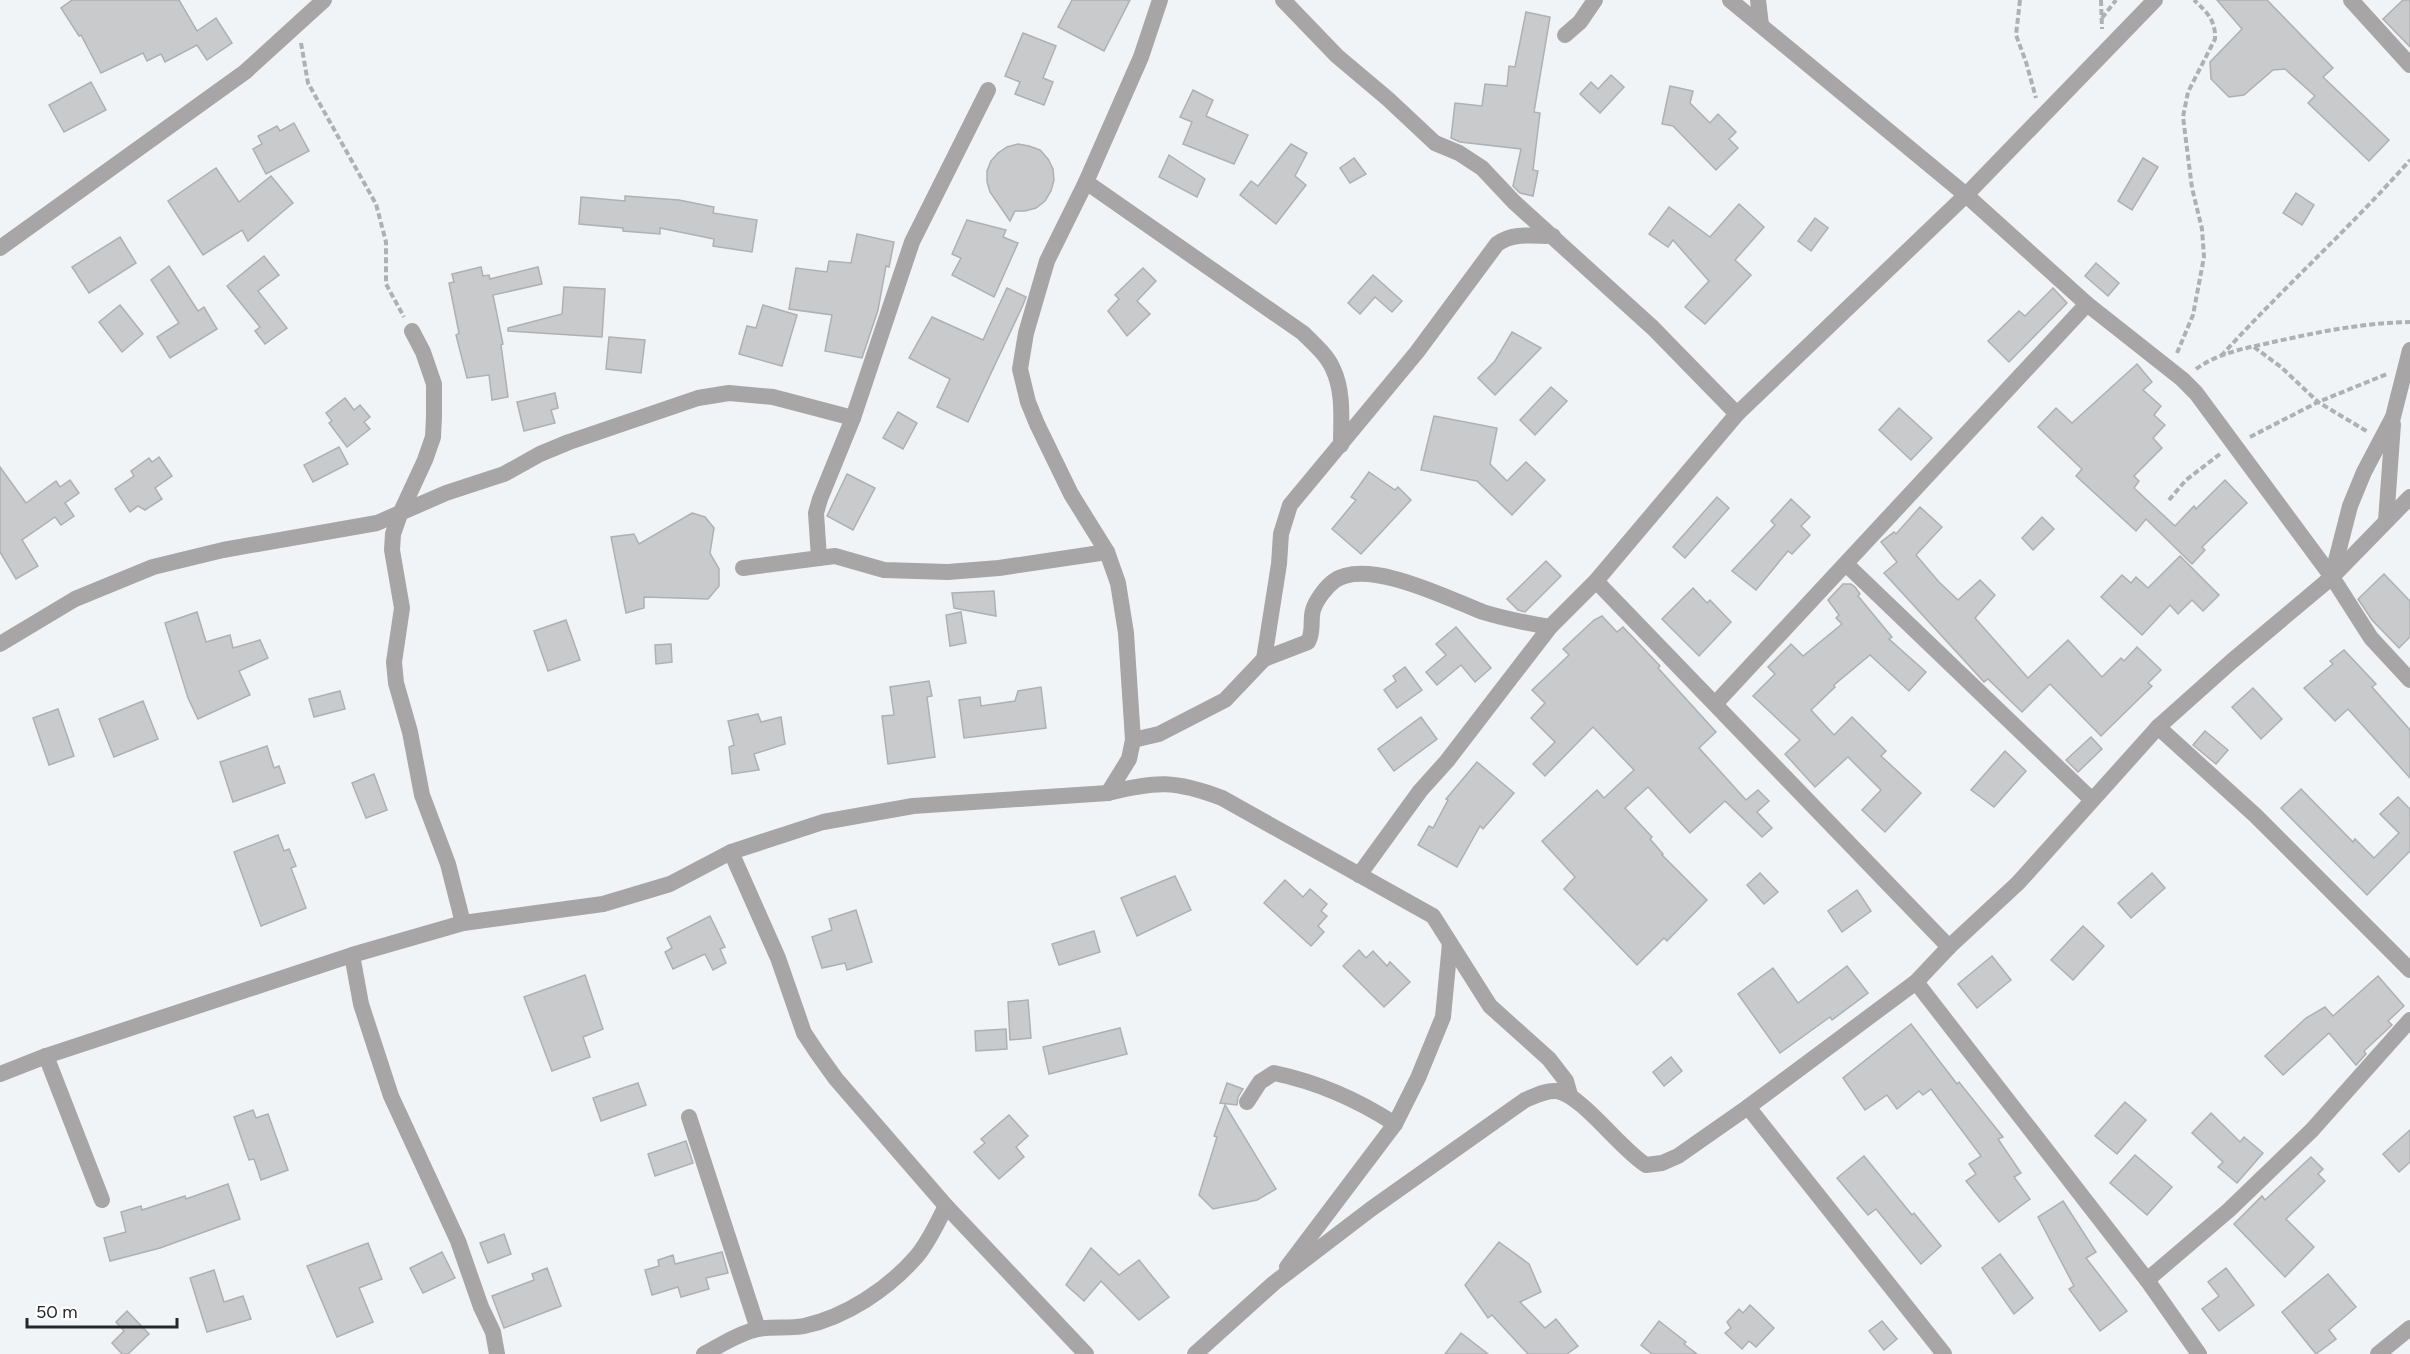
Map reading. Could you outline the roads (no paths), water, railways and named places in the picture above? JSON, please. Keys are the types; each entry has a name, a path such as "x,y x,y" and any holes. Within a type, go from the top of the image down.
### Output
{"street":[{"path":"0,248 245,72 323,0"},
{"path":"1108,793 1129,759 1133,740 1126,633 1118,583 1107,552 1071,494 1037,424 1028,402 1020,369 1026,333 1047,261 1086,182 1141,57 1160,0"},
{"path":"1283,0 1337,56 1435,143 1471,159 1514,202 1653,328 1737,414"},
{"path":"1565,35 1580,22 1595,0"},
{"path":"1730,0 1966,195 2087,304 2176,374 2196,393 2331,577 2371,638 2410,680"},
{"path":"1758,0 1761,25"},
{"path":"1359,875 1420,791 1447,761 1550,627 1596,580 1737,414 1966,195 2154,0"},
{"path":"2351,0 2410,65"},
{"path":"819,558 816,513 820,499 853,418 912,242 988,90"},
{"path":"1086,182 1303,333 1324,355 1333,369 1339,387 1341,445"},
{"path":"1264,659 1285,515 1299,492 1341,445 1417,352 1497,244 1506,237 1553,236"},
{"path":"1715,704 2087,304"},
{"path":"411,331 423,352 434,384 433,437 393,534 392,550 402,608 394,662 396,683 410,732 422,795 448,864 464,923"},
{"path":"2386,521 2393,417 2409,358"},
{"path":"0,644 75,598 153,567 223,550 377,523 446,493 504,474 540,454 569,442 698,398 729,393 773,396 853,418"},
{"path":"2331,577 2350,506 2393,417"},
{"path":"0,1074 46,1056 352,955 464,923 603,904 670,884 731,852 823,822 913,806 1108,793 1166,783 1198,789 1221,798 1433,916 1490,1006 1549,1059 1566,1081 1570,1095 1623,1148 1646,1165 1662,1163 1678,1156 1748,1107 1916,982 1949,947 2018,883 2158,727 2331,577 2410,497"},
{"path":"743,568 835,556 884,570 948,572 999,568 1107,552"},
{"path":"1845,564 2092,800"},
{"path":"1133,740 1160,734 1225,700 1264,659 1308,642 1311,636 1313,611 1320,596 1335,580 1356,574 1383,574 1513,621 1550,627"},
{"path":"1596,580 1949,947"},
{"path":"2158,727 2256,816 2410,970"},
{"path":"731,852 778,958 804,1033 836,1079 946,1206 1086,1354"},
{"path":"1274,1283 1395,1124 1418,1078 1443,1017 1450,943"},
{"path":"352,955 361,1004 391,1096 458,1240 481,1307 493,1332 497,1354"},
{"path":"1916,982 2147,1280 2199,1354"},
{"path":"2147,1280 2229,1210 2312,1130 2410,1020"},
{"path":"46,1056 102,1200"},
{"path":"1247,1102 1260,1082 1274,1073 1328,1089 1372,1109 1395,1124"},
{"path":"1195,1354 1274,1283 1371,1209 1526,1100 1541,1093 1556,1091 1570,1095"},
{"path":"1748,1107 1944,1354"},
{"path":"689,1117 758,1329"},
{"path":"704,1354 758,1329 803,1326 834,1317 861,1302 901,1273 916,1257 946,1206"},
{"path":"2378,1354 2410,1328"}]}
